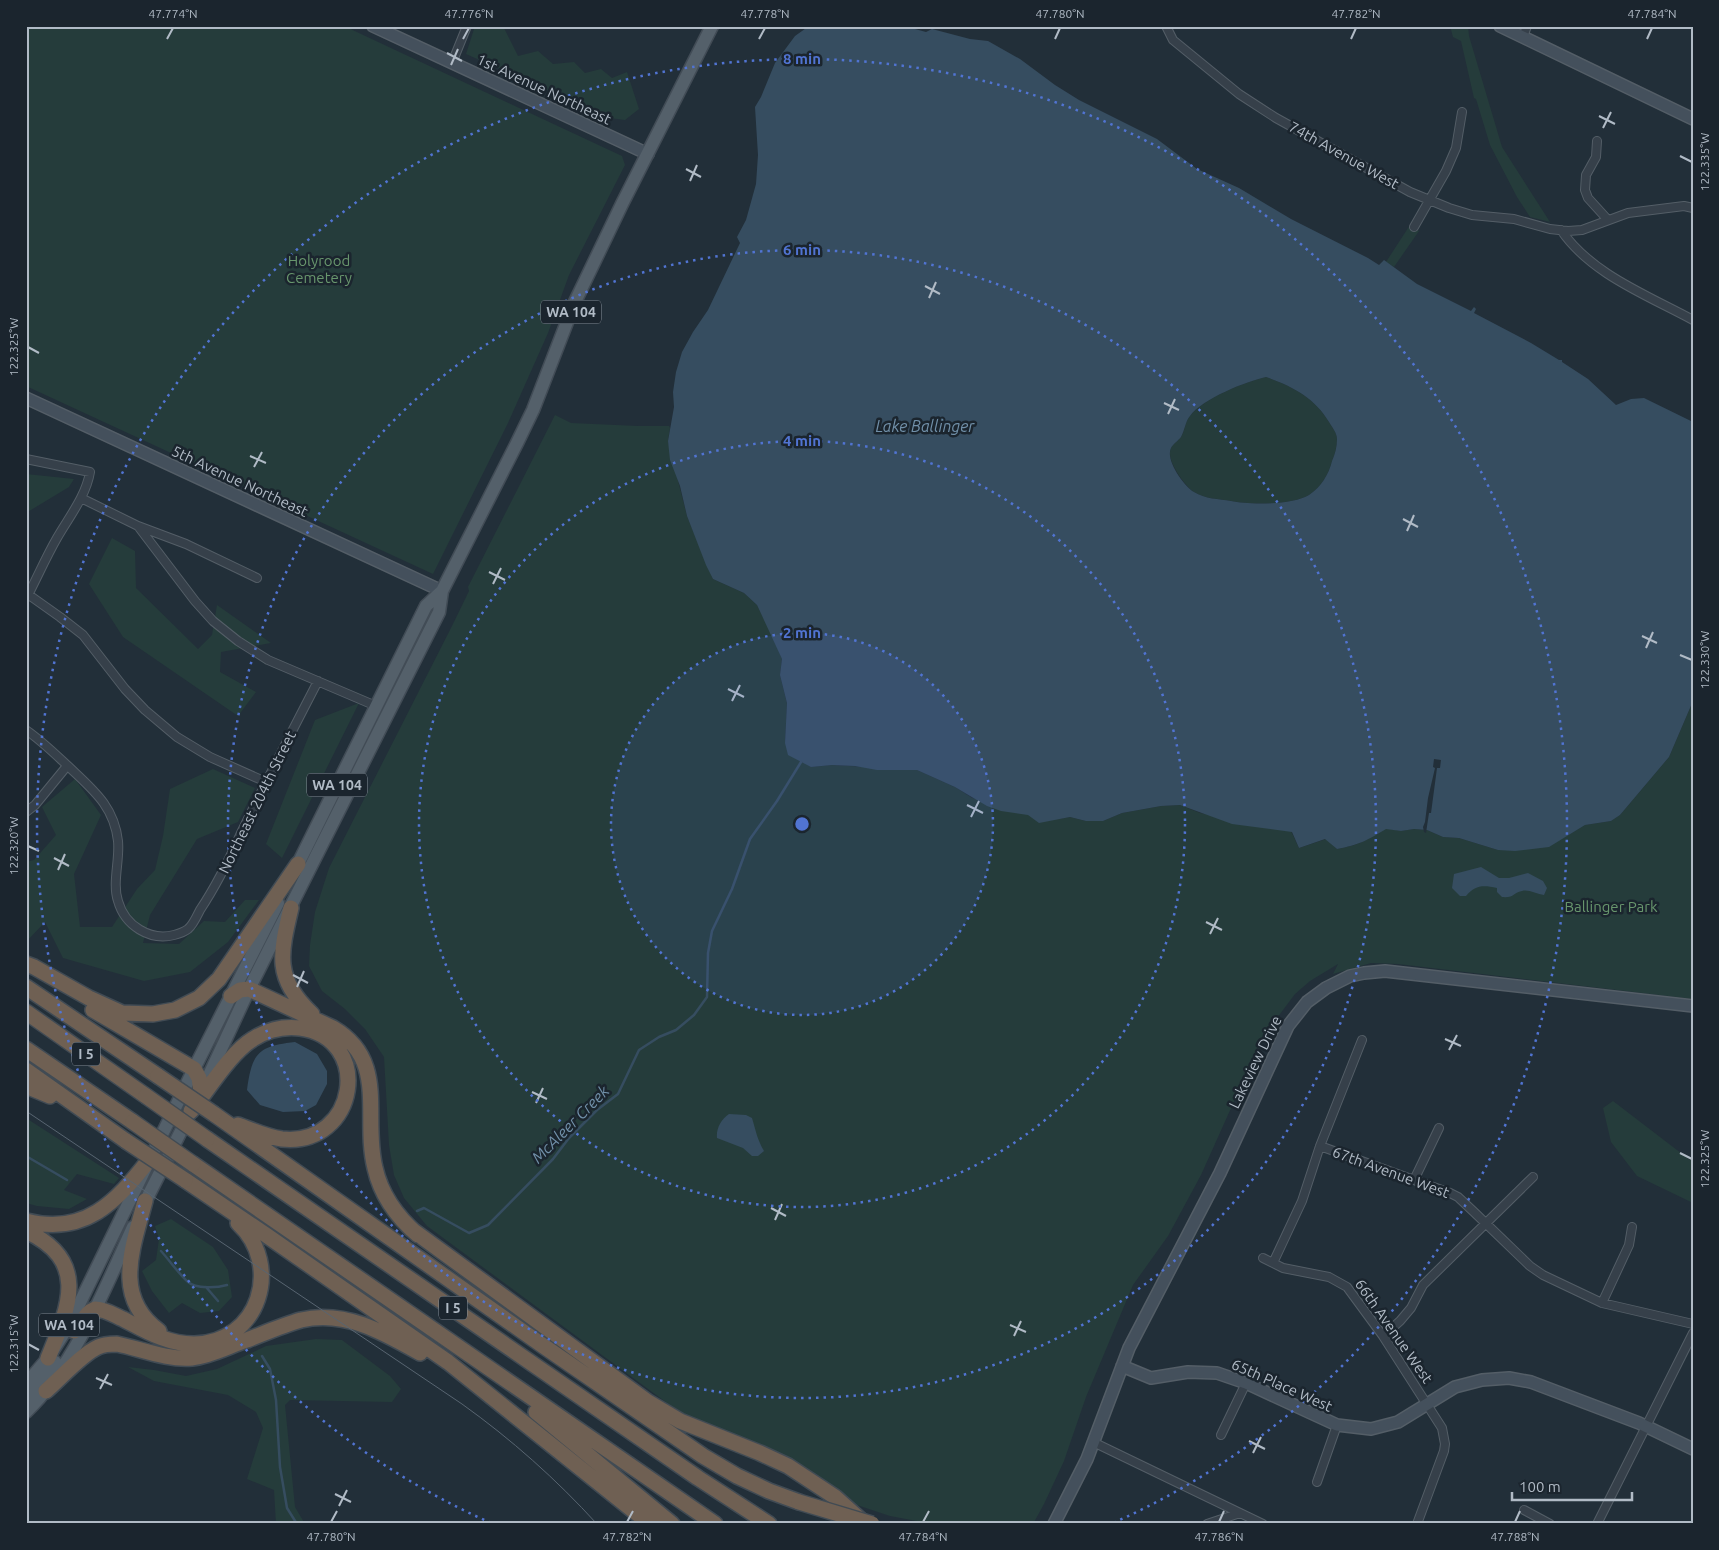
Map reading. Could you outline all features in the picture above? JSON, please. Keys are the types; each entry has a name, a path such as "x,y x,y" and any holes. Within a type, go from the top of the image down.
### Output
{"highway":[{"path":"26,965 34,967 100,1004 122,1013 148,1015 175,1010 199,998 219,979 298,864"},
{"path":"291,908 282,960 287,984 294,996 309,1011 352,1042 364,1062 370,1093 371,1145 374,1168 390,1204 411,1229 542,1345"},
{"path":"26,965 31,972 194,1069 199,1078 201,1092"},
{"path":"26,987 214,1114 703,1456 768,1491 872,1524"},
{"path":"231,996 240,990 249,989 327,1025"},
{"name":"I 5","path":"26,1012 698,1478 768,1524"},
{"path":"191,1111 244,1045 266,1032 290,1027 311,1031 331,1042 343,1060 348,1081 344,1105 331,1124 312,1135 290,1139 272,1137 235,1124 214,1114"},
{"name":"I 5","path":"26,1049 715,1524"},
{"path":"26,1070 448,1362 508,1408 535,1432 650,1524"},
{"path":"26,1086 47,1095 121,1137"},
{"path":"26,1221 45,1224 68,1223 98,1212 110,1205 122,1193 149,1160"},
{"path":"74,1331 79,1327 86,1314 95,1309 106,1311 169,1341 195,1344 222,1338 233,1332 244,1322 257,1302 262,1281 262,1266 250,1236 210,1198"},
{"path":"145,1201 130,1264 129,1282 133,1298 140,1313 153,1326 170,1337 195,1344"},
{"path":"411,1229 648,1402 680,1421 788,1466 835,1497 864,1524"},
{"path":"26,1231 41,1238 54,1249 64,1263 69,1280 68,1303 48,1358"},
{"path":"46,1391 86,1355 98,1347 107,1344 122,1345 173,1357 192,1358 302,1320 339,1318 368,1326 404,1343 535,1432"},
{"path":"460,1348 672,1524"},
{"path":"698,1478 752,1524"}],"main road":[{"name":"WA 104","path":"26,1412 46,1391 67,1359 95,1309 145,1201 201,1092 249,989 439,612 442,591 518,443 533,410 574,304 712,26"},
{"name":"WA 104","path":"26,1384 48,1358 69,1325 194,1069 426,606 442,591"},
{"path":"380,731 379,712 376,706 384,705 406,680"},
{"path":"26,1398 38,1386 74,1331 74,1324 95,1285 101,1260"}],"street":[{"name":"1st Avenue Northeast","path":"373,26 648,154"},
{"path":"452,63 467,26"},
{"name":"74th Avenue West","path":"1166,26 1173,40 1240,94 1289,125 1410,192 1431,200 1472,214 1514,219 1550,229 1561,230 1582,230 1628,213 1684,206 1693,208"},
{"path":"1500,26 1525,32 1693,119"},
{"path":"1414,227 1431,200 1456,148 1462,112"},
{"path":"1597,141 1596,157 1586,175 1585,190 1588,198 1608,220"},
{"path":"1561,230 1572,246 1601,270 1693,320"},
{"name":"5th Avenue Northeast","path":"26,398 442,591"},
{"path":"26,460 90,472 88,482 80,498 56,539 27,597 60,616 83,636 125,689 145,710 177,737 210,757 266,782"},
{"path":"80,498 138,526 186,544 257,578"},
{"path":"138,526 195,601 213,621 238,641 268,660 376,706"},
{"name":"Northeast 204th Street","path":"67,766 99,795 112,818 118,844 117,900 129,921 140,930 152,936 165,937 178,934 188,930 216,885 318,681"},
{"path":"26,730 46,744 67,766 26,812"},
{"name":"Lakeview Drive","path":"1054,1524 1093,1442 1129,1348 1220,1174 1286,1030 1300,1009 1326,988 1350,976 1385,971 1693,1006"},
{"path":"1273,1263 1302,1201 1320,1146 1362,1040"},
{"path":"1414,1180 1439,1128"},
{"name":"67th Avenue West","path":"1320,1146 1458,1197 1530,1266 1543,1275 1602,1303 1693,1324"},
{"path":"1383,1336 1411,1308 1423,1285 1533,1177"},
{"path":"1602,1303 1628,1245 1632,1227"},
{"name":"66th Avenue West","path":"1263,1258 1294,1271 1323,1275 1340,1282 1352,1292 1427,1404 1455,1387 1482,1380 1509,1378 1540,1385 1647,1426 1693,1449"},
{"path":"1597,1524 1693,1333"},
{"name":"65th Place West","path":"1122,1366 1151,1378 1188,1372 1216,1373 1246,1383 1337,1425 1371,1428 1398,1422 1427,1404"},
{"path":"1221,1435 1246,1383"},
{"path":"1417,1524 1445,1444 1442,1428 1427,1404"},
{"path":"1317,1482 1337,1425"},
{"path":"1093,1442 1263,1524"},
{"path":"1524,1510 1550,1524"},
{"path":"1207,1524 1241,1513"},
{"path":"1240,1524 1241,1513"}],"green space":[{"name":"Holyrood Cemetery","path":"26,26 344,26 622,156 625,165 569,275 548,333 508,423 433,574 26,386"},
{"path":"475,26 503,26 518,56 538,51 553,64 574,62 585,73 601,69 612,78 627,72 639,109 625,120 610,118 466,54"},
{"path":"1450,26 1468,26 1469,36 1502,147 1550,222 1530,217 1517,197 1490,145 1476,99 1474,98 1461,41 1453,37"},
{"path":"1410,225 1419,231 1394,267 1386,262"},
{"path":"1266,377 1285,384 1310,400 1317,406 1334,430 1337,437 1335,453 1324,480 1309,495 1293,501 1239,502 1207,497 1194,492 1177,472 1170,453 1171,448 1181,437 1188,418 1204,403 1214,397 1248,382"},
{"name":"Ballinger Park","path":"555,415 571,423 669,426 668,441 687,516 713,579 744,593 757,605 782,659 780,675 787,703 785,743 811,767 832,765 917,770 955,787 972,798 1059,819 1070,817 1086,821 1103,821 1122,813 1161,806 1180,805 1200,813 1290,829 1299,848 1326,839 1337,849 1351,846 1374,836 1386,828 1401,831 1427,830 1443,837 1459,838 1498,850 1563,838 1585,825 1611,821 1620,815 1669,757 1693,701 1693,999 1398,964 1371,963 1333,974 1338,964 1310,981 1295,994 1277,1018 1249,1068 1201,1175 1168,1236 1133,1285 1086,1397 1064,1461 1033,1524 948,1524 922,1522 890,1516 857,1505 833,1487 696,1421 667,1403 427,1226 404,1198 394,1175 389,1145 384,1057 365,1029 345,1009 322,991 309,966 315,912 329,868 452,626 469,591 468,587"},
{"path":"26,474 74,479 69,487 26,513"},
{"path":"112,538 135,551 136,588 198,649 212,635 217,605 271,643 221,652 220,672 256,692 238,716 123,637 89,584"},
{"path":"359,703 282,858 266,844 315,720"},
{"path":"213,769 255,788 238,822 197,839 150,915 143,943 179,944 204,921 225,922 245,900 259,900 228,942 190,972 144,981 63,958 45,922 26,942 26,862 34,860 56,835 42,807 75,779 101,815 74,874 80,927 112,927 137,889 155,870 163,836 170,789"},
{"path":"1613,1101 1690,1160 1693,1160 1693,1203 1637,1176 1611,1142 1603,1108"},
{"path":"26,1118 119,1178 114,1184 77,1174 64,1190 87,1199 69,1209 26,1203"},
{"path":"171,1219 213,1247 228,1270 232,1297 219,1311 200,1313 182,1303 169,1313 152,1291 142,1271 156,1260 159,1239 155,1226"},
{"path":"316,1339 342,1340 390,1376 401,1389 392,1402 290,1400 285,1405 295,1507 305,1524 276,1524 274,1490 247,1479 263,1428 256,1412 228,1395 154,1381 128,1367 186,1376 217,1369 266,1346"}],"water":[{"name":"Lake Ballinger","path":"809,26 904,26 926,32 932,29 970,39 988,41 1020,59 1079,100 1157,139 1197,169 1239,188 1291,219 1379,265 1384,260 1417,284 1471,311 1474,307 1476,309 1474,313 1562,360 1562,362 1588,379 1616,405 1631,399 1644,398 1693,422 1693,701 1669,757 1620,815 1611,821 1585,825 1549,847 1515,851 1498,850 1459,838 1443,837 1427,830 1414,829 1401,831 1386,829 1363,842 1337,849 1325,839 1299,848 1292,832 1232,824 1180,805 1161,806 1122,813 1103,821 1086,821 1070,817 1039,823 1028,815 1001,811 987,806 955,787 917,770 877,770 855,766 832,765 811,767 788,755 785,743 787,703 780,675 782,659 757,605 744,593 713,579 687,516 680,486 670,460 668,441 674,407 673,392 676,372 682,352 708,310 740,243 737,237 746,220 756,184 758,155 755,107 775,63 795,36","holes":["1266,377 1294,389 1317,406 1335,432 1337,439 1335,453 1329,471 1321,484 1309,495 1302,498 1293,501 1271,503 1249,503 1212,498 1198,494 1190,489 1176,472 1170,453 1171,448 1181,437 1190,416 1204,403 1214,397 1248,382"]},
{"path":"1481,867 1499,878 1509,878 1528,873 1543,881 1547,888 1544,895 1524,891 1502,897 1497,892 1497,888 1492,887 1483,886 1476,888 1466,896 1460,896 1452,888 1454,874"},
{"path":"295,1042 317,1054 327,1071 327,1084 316,1105 305,1111 283,1112 260,1105 247,1090 251,1067 259,1054 265,1049"},
{"path":"729,1114 746,1115 752,1118 758,1139 764,1151 758,1156 752,1156 743,1148 717,1138 720,1124"}],"pier":[{"path":"1434,759 1441,760 1440,768 1437,768 1431,813 1429,813 1426,833 1423,827 1435,768 1433,767"}],"waterway":[{"name":"McAleer Creek","path":"417,1211 424,1208 469,1233 488,1225 553,1159 569,1138 597,1110 618,1094 639,1050 659,1037 676,1030 694,1015 707,997 708,953 712,931 732,889 750,839 777,801 801,762"},
{"name":"McAleer Creek","path":"26,1156 67,1180"},
{"name":"McAleer Creek","path":"161,1251 188,1282 196,1286 207,1287 227,1285"},
{"path":"206,1287 218,1301"},
{"path":"262,1356 270,1369 276,1400 280,1467 287,1508 297,1524"}],"tram line":[{"path":"26,1111 462,1404 532,1460 566,1491 597,1524"}]}
